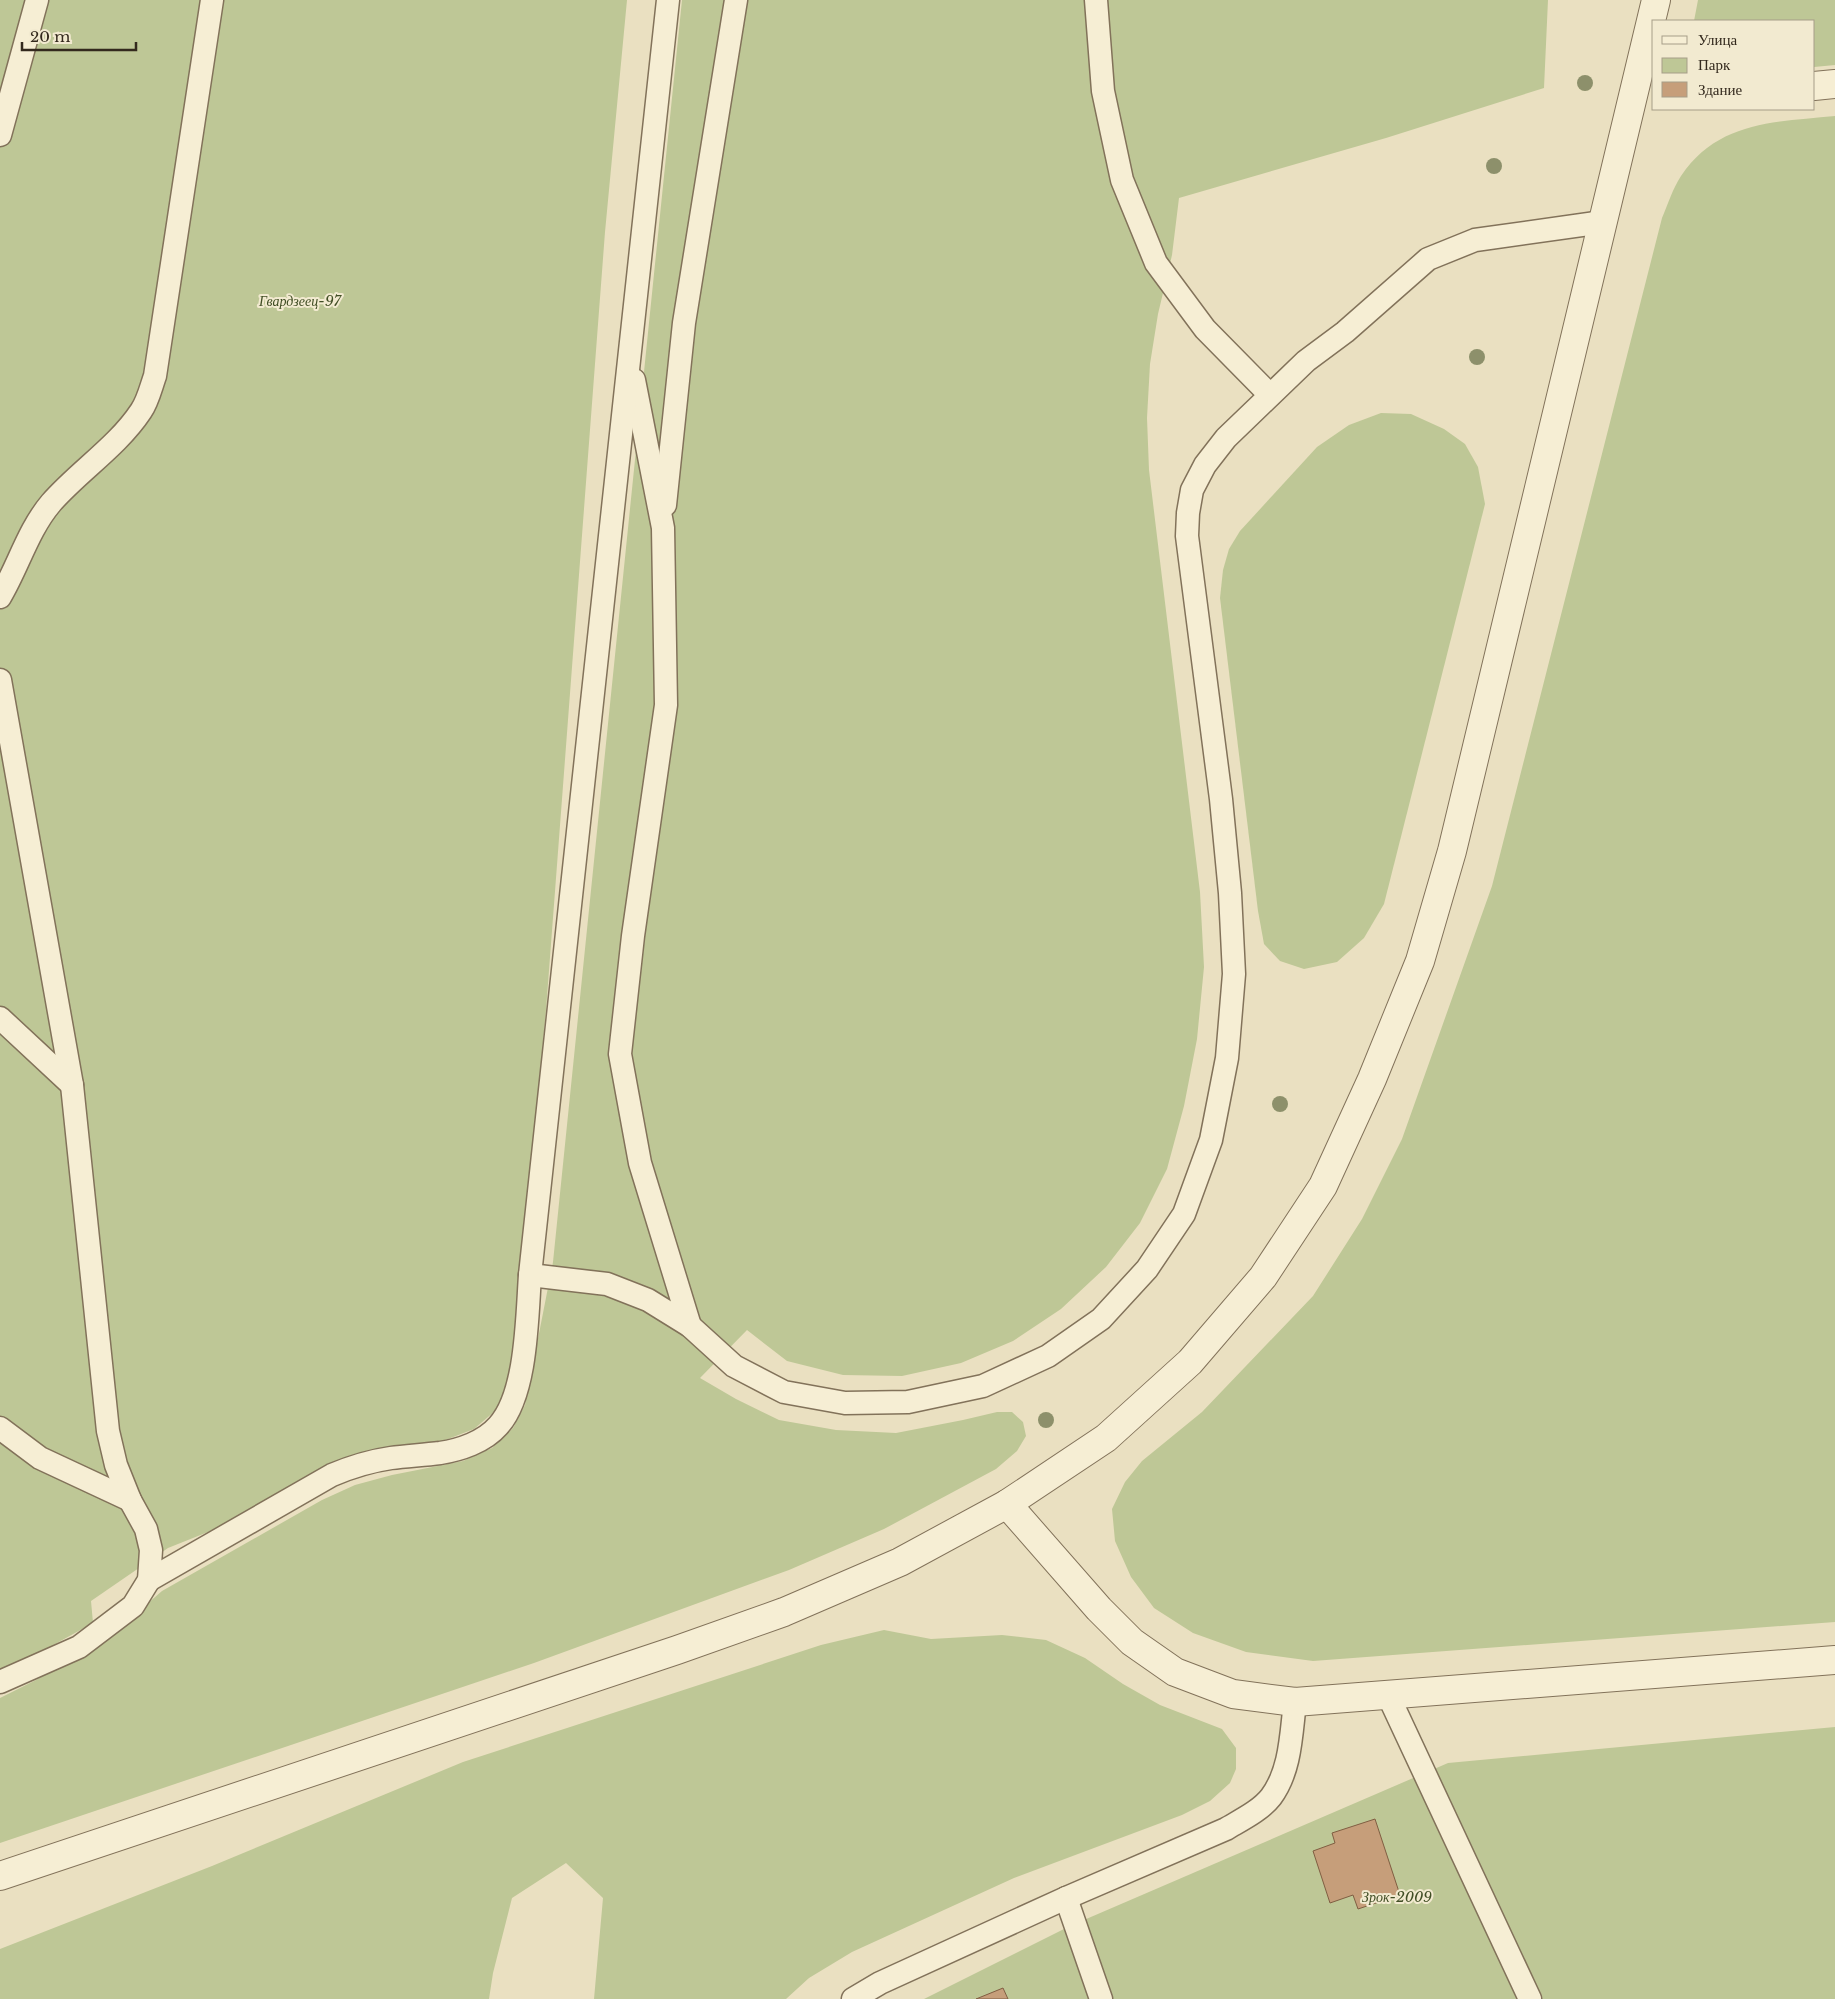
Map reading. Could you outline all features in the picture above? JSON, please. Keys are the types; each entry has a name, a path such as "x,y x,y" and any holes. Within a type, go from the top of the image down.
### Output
{"street":[{"path":"1654,20 1656,0"},
{"path":"0,1876 589,1681 784,1612 900,1562 1007,1504 1106,1438 1190,1362 1257,1284 1323,1186 1372,1079 1420,961 1452,851 1603,222 1643,105 1652,32"},
{"path":"1815,86 1835,84"},
{"path":"1007,1504 1099,1609 1132,1642 1175,1672 1233,1694 1295,1702 1835,1660"}],"lane":[{"path":"0,135 37,0"},
{"path":"0,596 11,579 30,535 50,504 120,438 142,410 155,376 212,0"},
{"path":"0,1682 79,1647 133,1606 149,1580 332,1475 358,1464 389,1458 442,1453 472,1444 498,1426 512,1403 520,1375 525,1341 530,1275 668,0"},
{"path":"690,1326 640,1163 620,1054 633,936 666,705 662,528 684,323 736,0"},
{"path":"1096,0 1103,91 1122,180 1156,263 1205,329 1270,395"},
{"path":"530,1275 607,1284 648,1300 690,1326 734,1366 784,1392 845,1403 908,1402 983,1386 1048,1356 1101,1319 1147,1269 1184,1214 1211,1140 1227,1058 1234,974 1230,893 1221,799 1191,571 1188,513 1192,490 1205,465 1226,438 1306,361 1345,332 1428,258 1475,240 1603,222"},
{"path":"629,358 662,528"},
{"path":"0,680 72,1085 108,1431 116,1465 130,1500 146,1529 150,1550 149,1580"},
{"path":"0,1018 72,1085"},
{"path":"0,1428 40,1458 130,1500"},
{"path":"1388,1695 1530,1999"},
{"path":"853,1999 880,1983 1066,1898 1226,1829 1249,1816 1270,1797 1283,1774 1288,1754 1295,1702"},
{"path":"1066,1898 1101,1999"}],"green space":[{"name":"Гвардзеец-97","path":"0,0 627,0 605,232 546,1010 514,1350 507,1386 495,1411 474,1429 168,1548 91,1601 93,1623 37,1654 0,1670"},
{"path":"682,0 1548,0 1544,88 1386,138 1179,198 1172,255 1158,314 1150,364 1147,418 1149,470 1200,892 1204,967 1197,1039 1184,1106 1167,1169 1140,1223 1106,1267 1061,1309 1013,1341 961,1363 902,1376 843,1375 787,1361 747,1330 700,1378 736,1399 779,1420 836,1430 896,1433 997,1412 1012,1412 1023,1422 1026,1436 1017,1451 996,1469 884,1529 789,1570 534,1663 0,1843 0,1698 36,1680 108,1638 162,1591 322,1500 355,1485 392,1475 463,1461 492,1448 513,1428 525,1405 553,1262"},
{"path":"1698,0 1835,0 1835,65 1815,67 1815,20 1694,20"},
{"path":"1835,116 1835,1622 1313,1661 1246,1652 1193,1633 1154,1608 1131,1577 1115,1541 1112,1509 1125,1482 1142,1461 1202,1412 1313,1296 1362,1219 1402,1139 1492,886 1662,218 1681,176 1696,158 1712,144 1730,134 1770,123"},
{"path":"1381,413 1411,414 1444,429 1465,444 1478,467 1485,504 1384,904 1364,938 1337,962 1304,969 1280,961 1264,944 1258,911 1220,598 1223,570 1229,549 1240,531 1317,447 1349,425"},
{"path":"884,1630 931,1639 1002,1635 1046,1640 1085,1658 1123,1684 1160,1705 1222,1729 1236,1748 1236,1769 1230,1783 1210,1801 1182,1815 1014,1878 852,1952 809,1978 786,1999 594,1999 603,1898 566,1863 512,1898 493,1973 489,1999 0,1999 0,1949 212,1866 463,1762 821,1645"},
{"name":"Зрок-2009","path":"1835,1727 1835,1999 924,1999 1070,1926 1448,1763"}],"building":[{"path":"1375,1819 1400,1895 1358,1909 1353,1895 1330,1903 1313,1851 1335,1843 1332,1833"},
{"path":"1003,1988 1008,1999 976,1999"}]}
